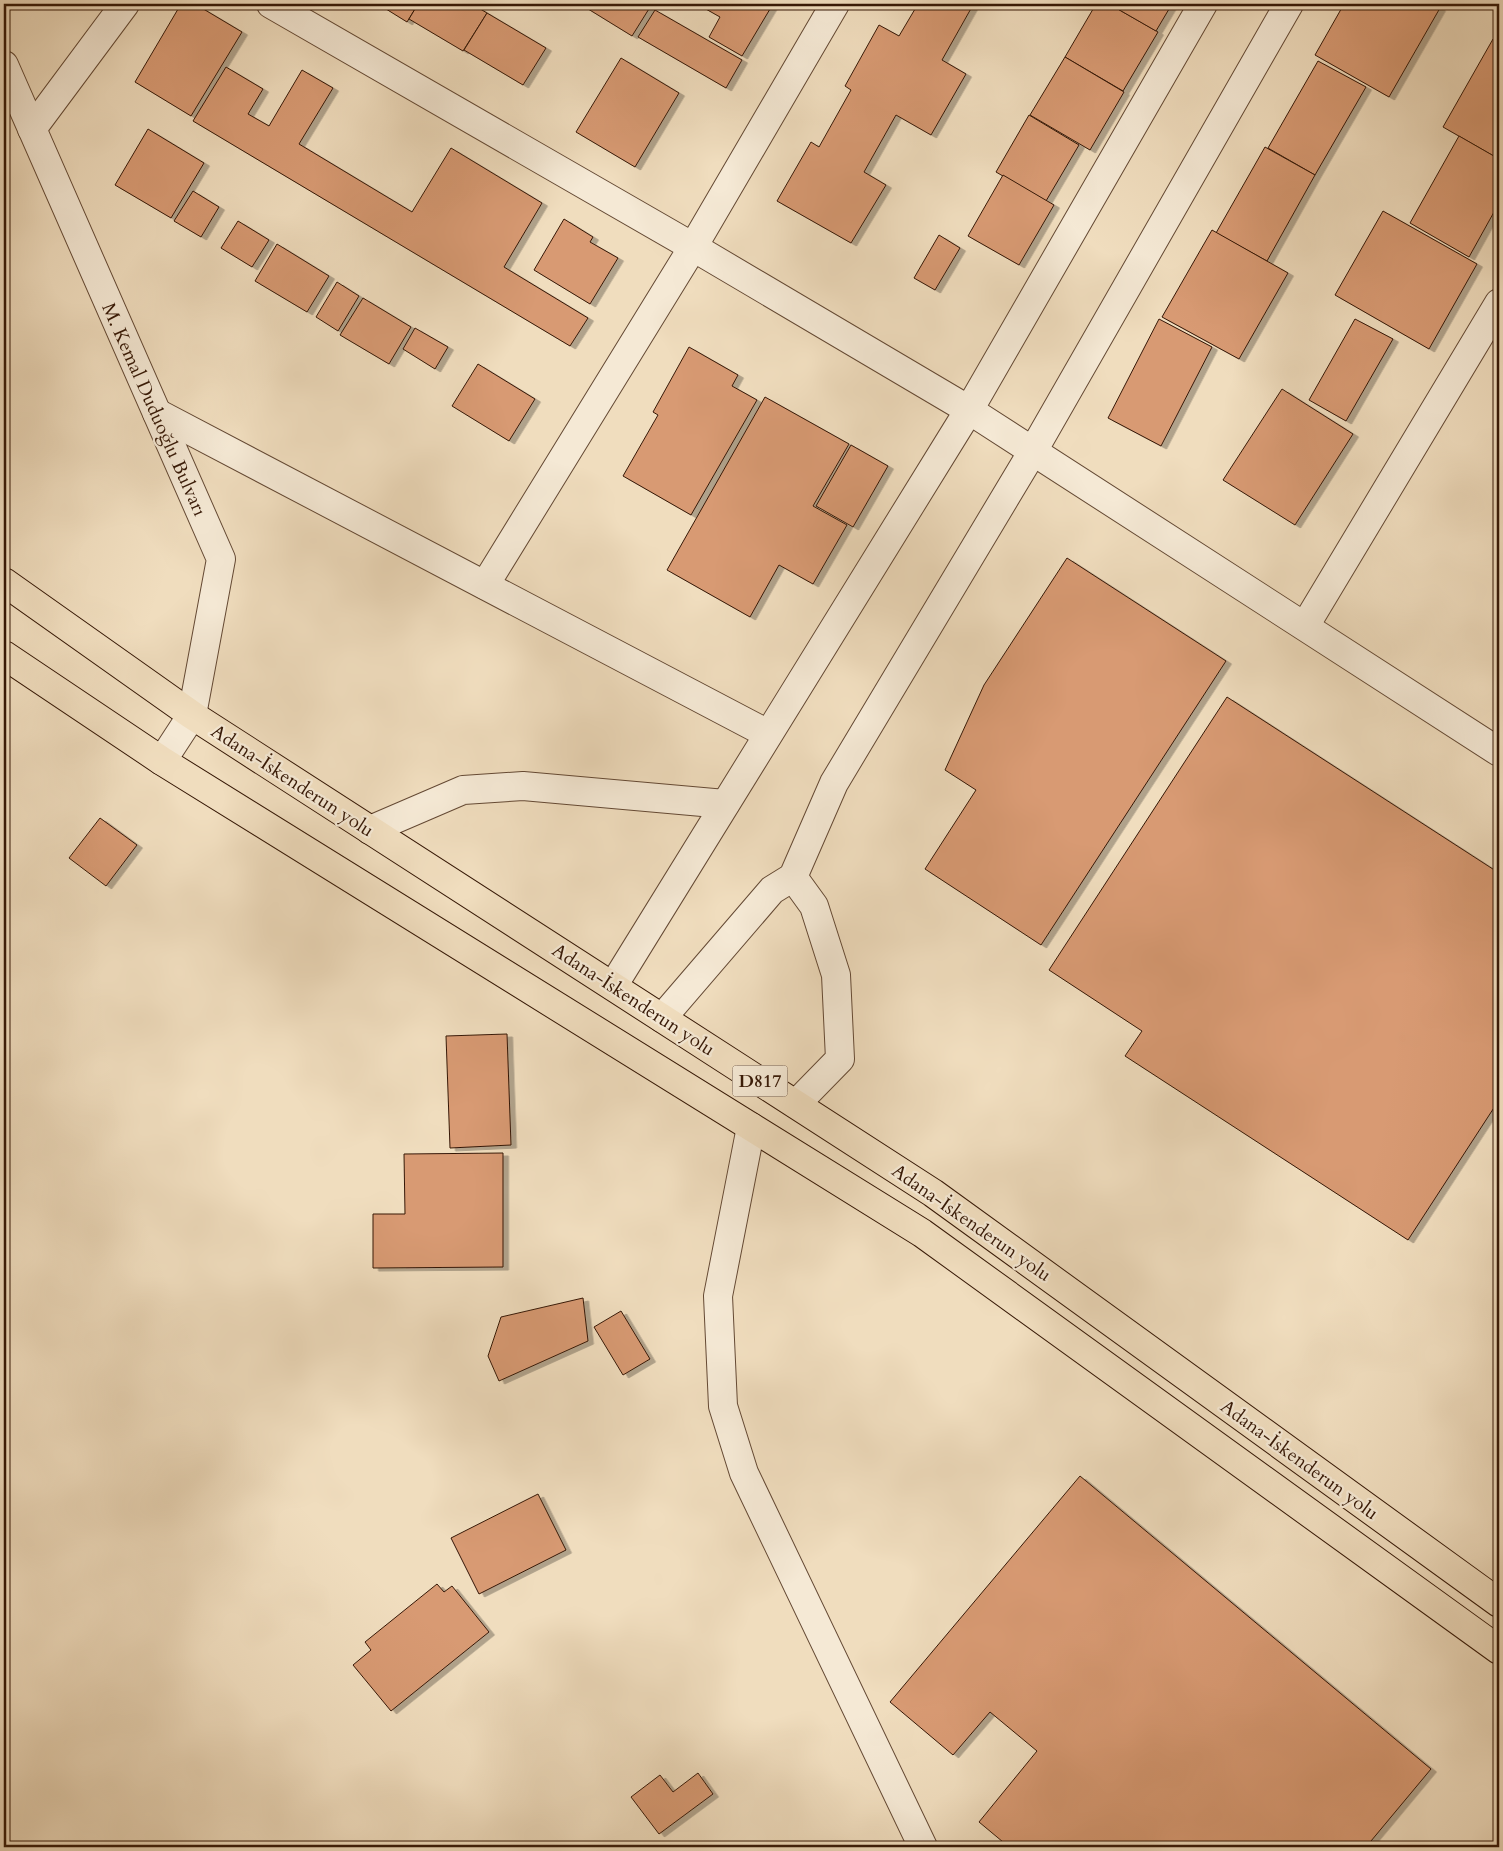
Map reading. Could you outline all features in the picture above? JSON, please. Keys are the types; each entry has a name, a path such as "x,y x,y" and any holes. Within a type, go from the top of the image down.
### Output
{"highway":[{"name":"Adana-İskenderun yolu","path":"4,582 192,715 933,1193 1499,1603"},
{"name":"D817","path":"4,655 162,761 922,1233 1499,1650"}],"street":[{"path":"32,129 125,4"},
{"path":"271,4 693,247 969,410 1499,752"},
{"path":"485,585 693,247 835,4"},
{"path":"613,986 969,410 1203,4"},
{"path":"662,1018 772,890 792,877 834,783 1033,451 1290,4"},
{"name":"M. Kemal Duduoğlu Bulvarı","path":"4,65 221,559 192,715 162,761"},
{"path":"1305,626 1499,304"},
{"path":"157,413 768,734"},
{"path":"370,830 463,790 473,789 523,786 725,804"},
{"path":"792,877 814,906 836,974 840,1059 796,1104"},
{"path":"751,1127 718,1296 723,1406 744,1473 923,1847"}],"building":[{"path":"181,4 195,4 242,32 191,116 135,82"},
{"path":"378,4 418,4 407,22"},
{"path":"418,4 472,4 487,13 463,51 409,19"},
{"path":"580,4 652,4 632,36"},
{"path":"697,4 773,4 742,56 709,37 720,17"},
{"path":"918,4 973,5 942,60 966,74 931,135 896,115 864,172 886,185 851,243 777,201 811,142 819,147 851,90 845,86 879,25 899,36"},
{"path":"1096,4 1109,4 1158,32 1123,91 1065,57"},
{"path":"1109,4 1172,4 1156,31"},
{"path":"1344,4 1432,4 1440,8 1389,97 1315,55"},
{"path":"655,10 742,60 726,88 638,37"},
{"path":"487,13 546,48 523,85 464,50"},
{"path":"1493,39 1499,43 1499,159 1443,127"},
{"path":"1065,57 1124,92 1090,150 1030,115"},
{"path":"621,58 679,93 635,167 576,132"},
{"path":"1318,61 1366,87 1315,175 1268,148"},
{"path":"226,67 263,89 248,114 269,126 302,70 333,88 299,144 412,212 451,148 542,203 504,267 588,318 570,346 193,121"},
{"path":"1029,115 1079,145 1046,201 996,172"},
{"path":"148,129 204,163 171,218 115,185"},
{"path":"1459,136 1499,159 1499,203 1469,257 1410,223"},
{"path":"1265,147 1315,175 1267,261 1216,233"},
{"path":"1003,175 1054,205 1019,265 968,236"},
{"path":"193,191 219,207 201,237 174,221"},
{"path":"1383,211 1477,264 1429,349 1335,295"},
{"path":"564,219 593,237 590,242 618,258 590,304 534,270"},
{"path":"238,221 269,240 252,267 221,248"},
{"path":"1212,230 1288,273 1239,359 1162,317"},
{"path":"939,235 960,248 935,290 914,278"},
{"path":"277,244 329,276 307,312 255,281"},
{"path":"337,282 359,296 338,331 316,317"},
{"path":"363,298 411,327 389,364 340,335"},
{"path":"1159,319 1212,347 1161,446 1108,418"},
{"path":"1355,319 1393,339 1346,421 1309,400"},
{"path":"415,328 448,347 435,369 403,349"},
{"path":"689,347 738,375 732,386 757,400 691,515 623,476 658,415 653,412"},
{"path":"478,364 535,399 509,441 452,406"},
{"path":"1282,389 1353,434 1295,525 1223,480"},
{"path":"765,397 849,444 813,506 847,525 813,584 779,565 750,617 667,570"},
{"path":"851,445 888,466 853,527 816,506"},
{"path":"1067,558 1226,661 1041,945 925,869 976,790 945,770 984,685"},
{"path":"1227,697 1499,873 1499,1100 1408,1240 1125,1056 1142,1031 1049,970"},
{"path":"100,818 137,845 106,886 69,858"},
{"path":"507,1034 511,1145 450,1148 446,1036"},
{"path":"503,1153 503,1267 373,1268 373,1214 405,1214 404,1154"},
{"path":"583,1298 588,1341 499,1381 488,1356 501,1317"},
{"path":"621,1311 650,1359 623,1375 594,1327"},
{"path":"1080,1476 1431,1769 1366,1847 1009,1847 979,1822 1037,1751 990,1712 953,1755 890,1702"},
{"path":"538,1494 566,1550 479,1594 451,1538"},
{"path":"437,1584 444,1592 452,1586 489,1632 391,1711 353,1665 371,1650 365,1642"},
{"path":"698,1773 713,1794 659,1834 631,1797 660,1775 673,1792"}]}
